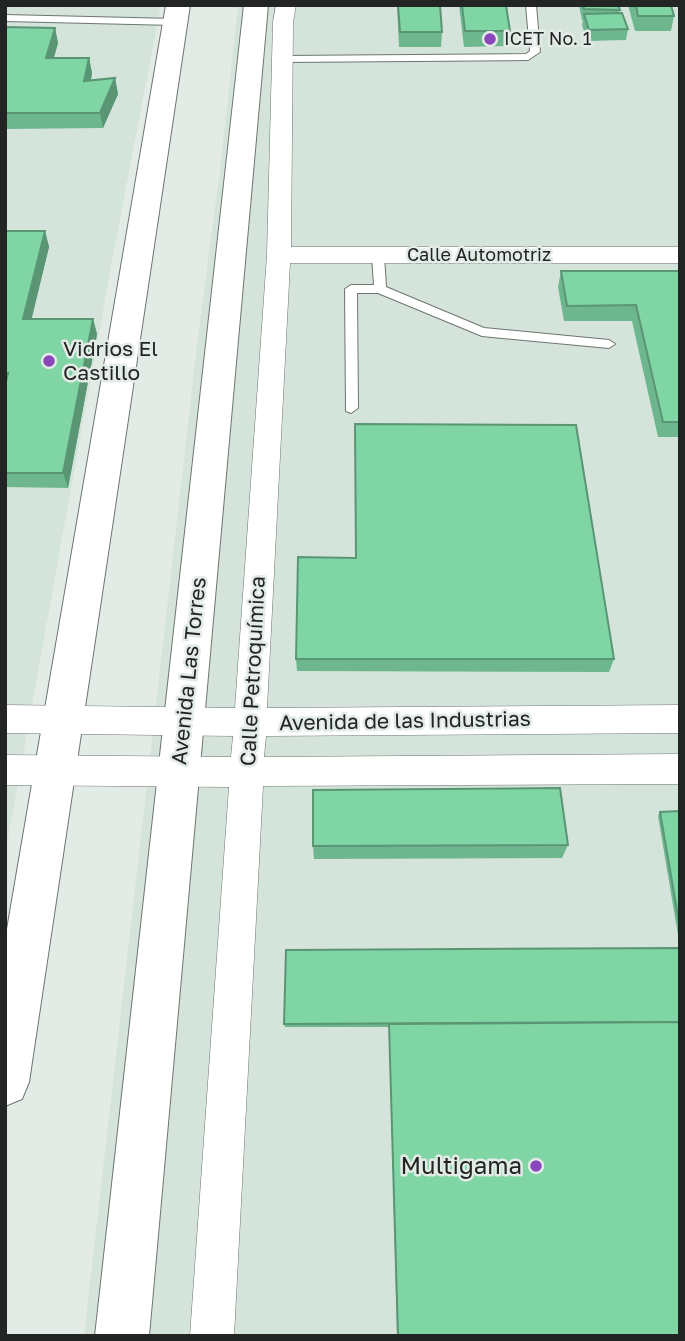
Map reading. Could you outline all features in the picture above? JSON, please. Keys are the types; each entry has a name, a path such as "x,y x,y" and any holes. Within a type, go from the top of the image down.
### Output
{"main road":[{"name":"Avenida Las Torres","path":"122,1336 184,722 263,111 270,11"},
{"path":"5,1082 177,14"}],"street":[{"name":"Calle Petroquímica","path":"212,1336 279,256 263,111 284,59 270,11"},
{"name":"Calle Automotriz","path":"279,256 680,255"},
{"path":"606,718 613,768"},
{"name":"Avenida de las Industrias","path":"5,719 184,722 680,719"},
{"path":"5,771 680,769"}],"lane":[{"path":"284,59 527,57 535,52 531,5"},
{"path":"5,18 177,14"},
{"path":"378,256 380,289"},
{"path":"351,408 351,289 380,289 482,332 609,344"}],"shaded area":[{"path":"5,5 161,5 5,855"},
{"path":"238,5 680,5 680,1336 84,1336"}],"building":[{"path":"398,5 440,5 442,32 400,32"},
{"path":"462,5 506,5 510,31 465,31"},
{"path":"583,5 618,5 620,10 584,9"},
{"path":"636,5 671,5 674,16 638,16"},
{"path":"622,13 628,29 589,30 584,14"},
{"path":"5,27 55,28 46,58 89,58 84,81 115,78 100,113 5,113"},
{"name":"Vidrios El Castillo","path":"5,231 45,231 23,319 93,319 63,473 5,473 5,386 8,373 5,373"},
{"path":"561,271 680,271 680,422 663,422 636,305 567,306"},
{"path":"355,424 576,425 614,659 296,659 298,557 356,558"},
{"path":"560,788 568,845 313,846 313,790"},
{"path":"680,811 680,928 660,812"},
{"path":"680,948 680,1022 284,1024 286,950"},
{"name":"Multigama","path":"680,1022 680,1336 398,1336 389,1024"}],"place":[{"name":"ICET No. 1","path":"490,39"},
{"name":"Vidrios El Castillo","path":"49,361"},
{"name":"Multigama","path":"536,1166"}]}
